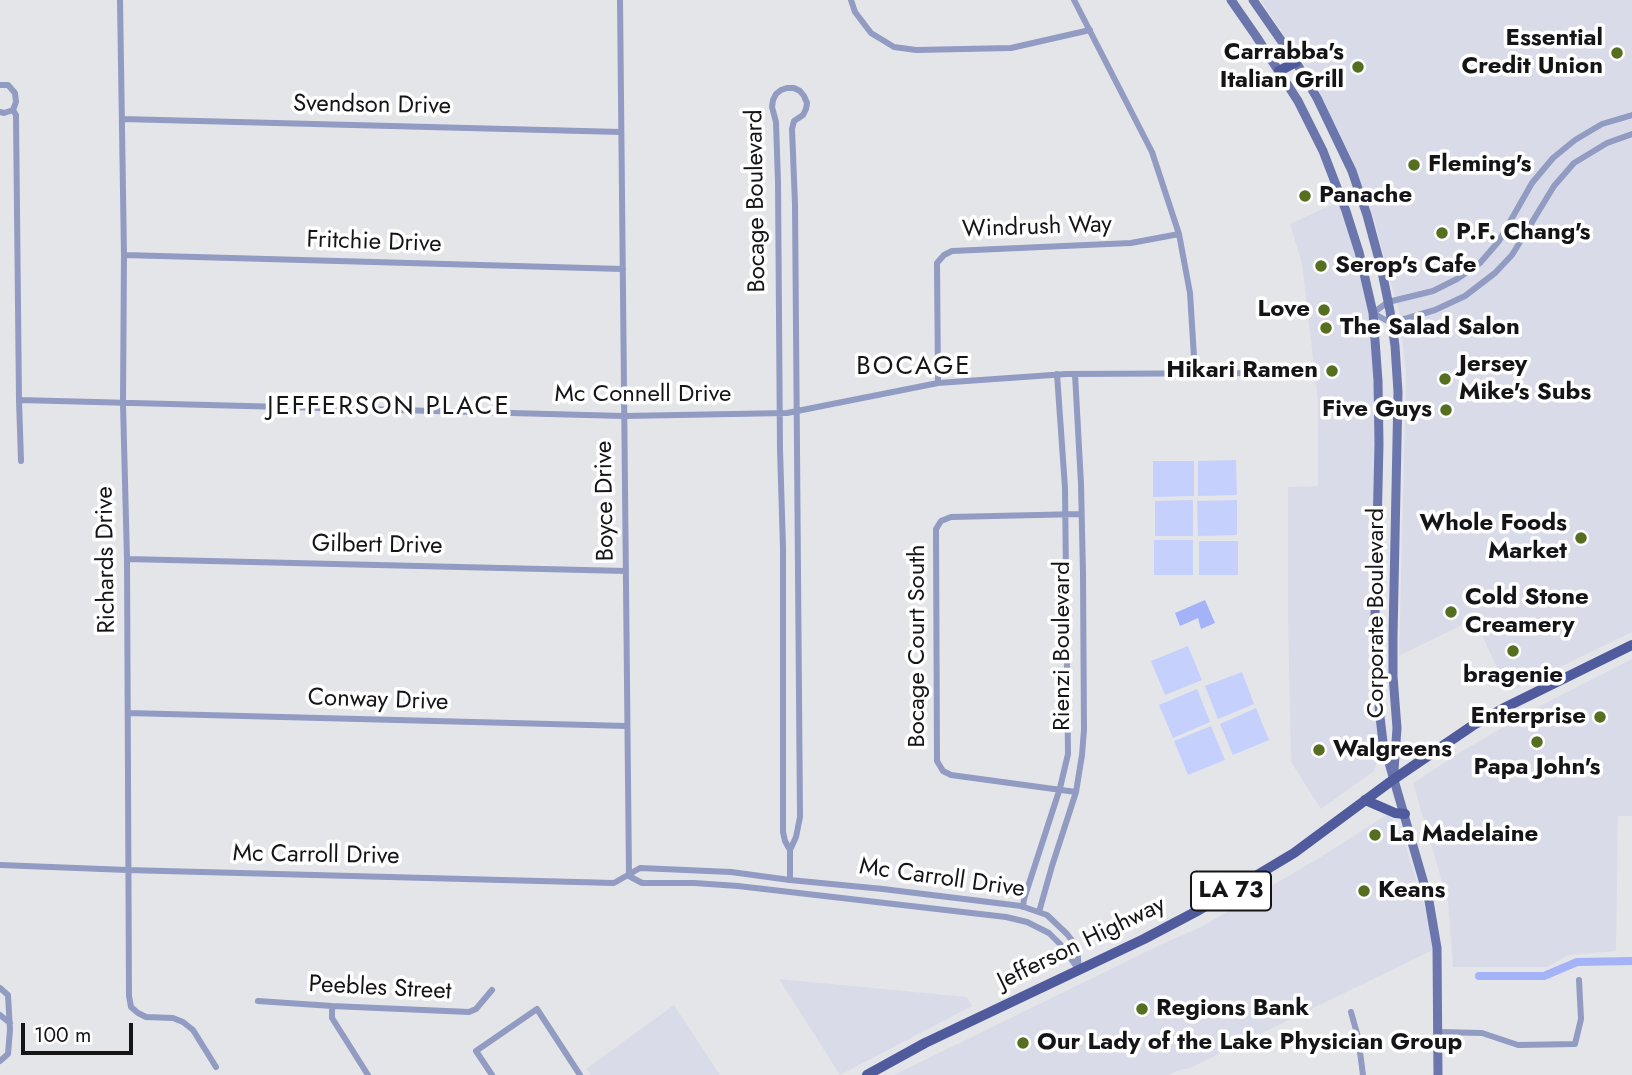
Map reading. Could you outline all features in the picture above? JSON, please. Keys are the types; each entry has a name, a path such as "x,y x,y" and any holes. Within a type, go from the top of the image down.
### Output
{"main road":[{"path":"1279,71 1296,62"},
{"name":"Jefferson Highway","path":"867,1075 1227,894 1294,853 1394,779 1472,726 1632,645"},
{"path":"1365,800 1395,813 1405,814"}],"street":[{"name":"Richards Drive","path":"120,0 129,996 131,1007 138,1013 146,1017 173,1018 193,1030 216,1067"},
{"name":"Boyce Drive","path":"620,0 629,876"},
{"path":"851,0 855,12 871,33 894,47 916,50 1011,48 1090,30"},
{"path":"1074,0 1152,152 1180,234 1190,293 1195,373"},
{"name":"Corporate Boulevard","path":"1231,0 1302,110 1332,174 1359,252 1373,313 1378,381 1379,457 1376,667 1383,742 1394,779"},
{"name":"Corporate Boulevard","path":"1253,0 1317,97 1352,171 1367,215 1388,302 1395,346 1398,403 1393,646 1396,728 1394,779"},
{"path":"0,85 8,85 15,93 13,110"},
{"name":"Bocage Boulevard","path":"789,850 796,837 800,817 795,204 792,129 794,121 803,116 807,103 800,91 794,88 787,88 776,94 772,107 776,122 778,182 783,548 783,832 789,850 790,880"},
{"path":"0,113 13,110"},
{"path":"13,110 16,115 21,461"},
{"path":"1632,115 1602,124 1575,140 1553,158 1532,183 1499,241 1480,262 1457,279 1433,291 1388,302 1373,313 1391,323 1436,310 1465,296 1495,273 1512,255 1554,186 1573,164 1607,143 1632,134"},
{"name":"Svendson Drive","path":"122,119 621,132"},
{"path":"1562,151 1573,164"},
{"name":"Windrush Way","path":"938,383 937,262 943,255 952,251 1122,244 1180,234"},
{"name":"Fritchie Drive","path":"124,256 623,269"},
{"name":"Mc Connell Drive","path":"19,400 624,416 780,413 938,383 1057,374 1265,373"},
{"name":"Rienzi Boulevard","path":"1023,907 1068,754 1065,514 1057,374"},
{"name":"Rienzi Boulevard","path":"1039,912 1076,792 1084,730 1083,574 1075,374"},
{"path":"1065,514 1081,514"},
{"name":"Bocage Court South","path":"1060,788 951,775 943,771 937,761 936,528 941,521 951,517 1065,514"},
{"name":"Gilbert Drive","path":"127,559 625,571"},
{"name":"Conway Drive","path":"128,713 627,726"},
{"path":"1394,779 1426,887 1436,945 1438,1075"},
{"path":"1060,788 1076,792"},
{"name":"Mc Carroll Drive","path":"0,866 614,883 640,868 731,872 1023,907 1039,912 1055,922 1073,940 1077,947 1079,970"},
{"name":"Mc Carroll Drive","path":"629,876 642,883 738,886 1006,917 1027,922 1049,933 1079,970"},
{"path":"1438,1032 1482,1033 1518,1045 1575,1044 1581,1019 1579,980"},
{"path":"0,988 8,995 10,1023 8,1054 0,1061"},
{"name":"Peebles Street","path":"258,1001 469,1012 476,1009 492,990"},
{"path":"332,1006 332,1018 368,1075"},
{"path":"492,1075 476,1051 537,1009 580,1075"},
{"path":"1351,1012 1358,1037 1363,1075"},
{"path":"0,1014 10,1023"}],"shaded area":[{"path":"1260,0 1632,0 1632,632 1509,692 1474,619 1399,656 1406,374 1399,310 1375,223 1351,157 1307,68"},
{"path":"1342,200 1368,312 1378,381 1377,548 1383,742 1374,771 1321,809 1291,762 1288,487 1318,486 1318,400 1302,264 1290,224"},
{"path":"1236,460 1237,495 1198,496 1198,461"},
{"path":"1153,461 1194,461 1194,496 1153,497"},
{"path":"1193,500 1193,536 1155,536 1155,501"},
{"path":"1237,500 1237,535 1198,536 1197,501"},
{"path":"1154,540 1193,540 1193,575 1154,575"},
{"path":"1199,541 1238,541 1238,575 1199,575"},
{"path":"1205,600 1215,623 1201,629 1198,618 1180,626 1175,613"},
{"path":"1188,646 1202,680 1165,695 1151,661"},
{"path":"1632,659 1632,816 1618,816 1616,951 1569,955 1547,967 1453,967 1448,902 1413,783 1538,707"},
{"path":"1242,672 1254,704 1218,719 1205,686"},
{"path":"1197,689 1210,722 1173,738 1159,705"},
{"path":"1256,708 1269,740 1233,755 1220,724"},
{"path":"1211,726 1225,760 1188,775 1174,741"},
{"path":"1388,814 1401,831 1437,948 1190,1068 1169,1075 894,1075 1203,926"},
{"path":"779,979 967,997 972,1006 840,1075"},
{"path":"674,1005 720,1075 591,1075 586,1069"}],"waterway":[{"path":"1479,976 1544,976 1577,962 1632,961"}],"place":[{"name":"Essential Credit Union","path":"1617,53"},
{"name":"Carrabba's Italian Grill","path":"1358,67"},
{"name":"Fleming's","path":"1414,165"},
{"name":"Panache","path":"1305,196"},
{"name":"P.F. Chang's","path":"1442,233"},
{"name":"Serop's Cafe","path":"1321,266"},
{"name":"Love","path":"1324,310"},
{"name":"The Salad Salon","path":"1326,328"},
{"name":"Hikari Ramen","path":"1332,371"},
{"name":"Jersey Mike's Subs","path":"1445,379"},
{"name":"Five Guys","path":"1446,410"},
{"name":"Whole Foods Market","path":"1581,538"},
{"name":"Cold Stone Creamery","path":"1451,612"},
{"name":"bragenie","path":"1513,651"},
{"name":"Enterprise","path":"1600,717"},
{"name":"Papa John's","path":"1537,742"},
{"name":"Walgreens","path":"1319,750"},
{"name":"La Madelaine","path":"1375,835"},
{"name":"Keans","path":"1364,891"},
{"name":"Regions Bank","path":"1142,1009"},
{"name":"Our Lady of the Lake Physician Group","path":"1023,1043"}],"district":[{"name":"BOCAGE","path":"914,368"},
{"name":"JEFFERSON PLACE","path":"389,408"}]}
